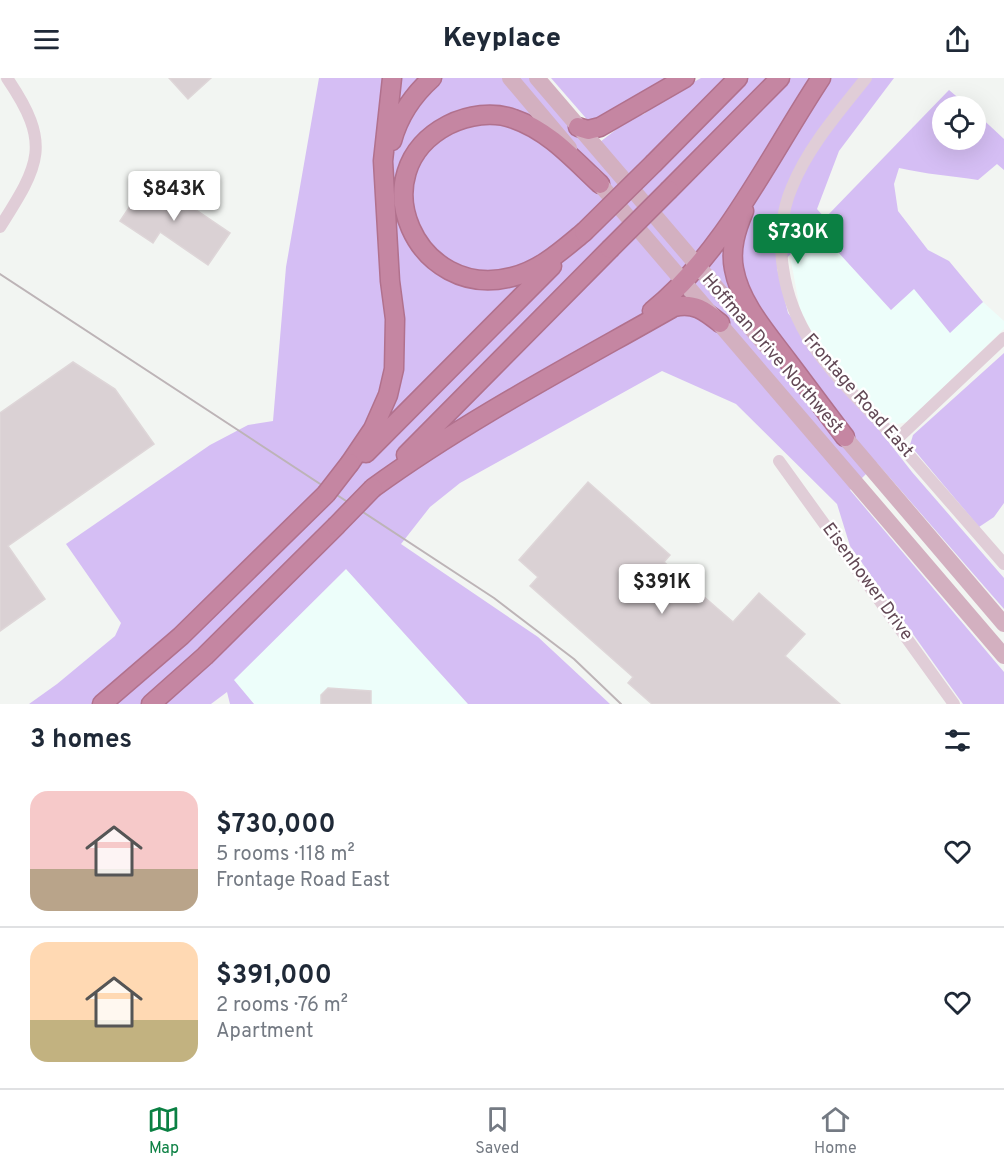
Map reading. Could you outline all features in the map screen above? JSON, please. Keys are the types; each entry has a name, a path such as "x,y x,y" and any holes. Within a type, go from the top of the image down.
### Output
{"highway":[{"path":"351,465 373,429 388,395 394,369 395,319 390,281 383,161 392,78"},
{"path":"385,203 391,145 395,130 400,117 414,96 432,78"},
{"path":"578,127 588,130 600,127 685,78"},
{"path":"102,704 181,636 293,527 351,465 738,78"},
{"path":"151,704 205,656 336,526 780,78"},
{"path":"596,350 646,316 684,282 716,242 762,174 820,78"},
{"path":"584,232 548,261 514,277 487,280 462,276 438,264 419,245 412,233 407,220 403,192 409,166 424,144 444,127 470,117 499,115 513,118 547,136 600,184"},
{"path":"762,174 735,236 732,250 737,283 764,330 845,437"},
{"path":"372,488 427,450 596,350 674,307 694,305 703,309 720,323"}],"main road":[{"name":"Hoffman Drive Northwest","path":"510,78 1004,655"},
{"name":"Hoffman Drive Northwest","path":"537,78 1004,624"}],"street":[{"path":"0,227 29,179 36,151 29,113 7,78"},
{"name":"Frontage Road East","path":"866,78 827,128 791,189 785,211 781,253 789,298 801,330 819,355 1004,564"},
{"path":"896,440 1004,338"},
{"name":"Eisenhower Drive","path":"779,461 954,704"}],"shaded area":[{"path":"319,78 543,78 600,142 631,118 644,114 664,98 701,78 894,78 839,151 817,209 825,218 932,108 932,150 986,150 986,122 1004,139 1004,170 997,164 978,180 899,168 894,184 898,211 928,250 949,261 983,302 950,333 914,289 891,310 816,228 777,268 788,313 912,472 1004,578 1004,609 877,463 850,490 1004,672 1004,704 963,704 850,546 837,504 736,404 662,371 460,483 430,507 401,544 538,637 610,704 468,704 346,569 234,680 254,704 230,704 227,692 211,704 29,704 115,636 121,623 66,544 210,445 248,425 273,421 286,267"},
{"path":"551,78 683,78 591,124"},
{"path":"949,90 956,96 943,96"},
{"path":"816,228 891,310 914,288 950,332 983,302 1004,321 1004,329 907,422 893,425 819,346 800,309 790,256"},
{"path":"1004,353 1004,503 994,517 979,527 910,445 913,435"},
{"path":"346,569 468,704 254,704 233,680"}],"building":[{"path":"169,78 211,78 188,99"},
{"path":"149,178 230,233 208,265 160,232 153,243 120,221"},
{"path":"73,362 115,389 154,444 8,546 45,599 0,631 0,413"},
{"path":"588,482 670,555 664,562 733,622 759,593 805,634 785,656 840,704 652,704 628,683 633,677 530,586 538,577 519,560"},
{"path":"328,688 371,691 371,704 321,704 321,695"}],"railway":[{"path":"0,274 494,598 574,659 621,704"}]}
